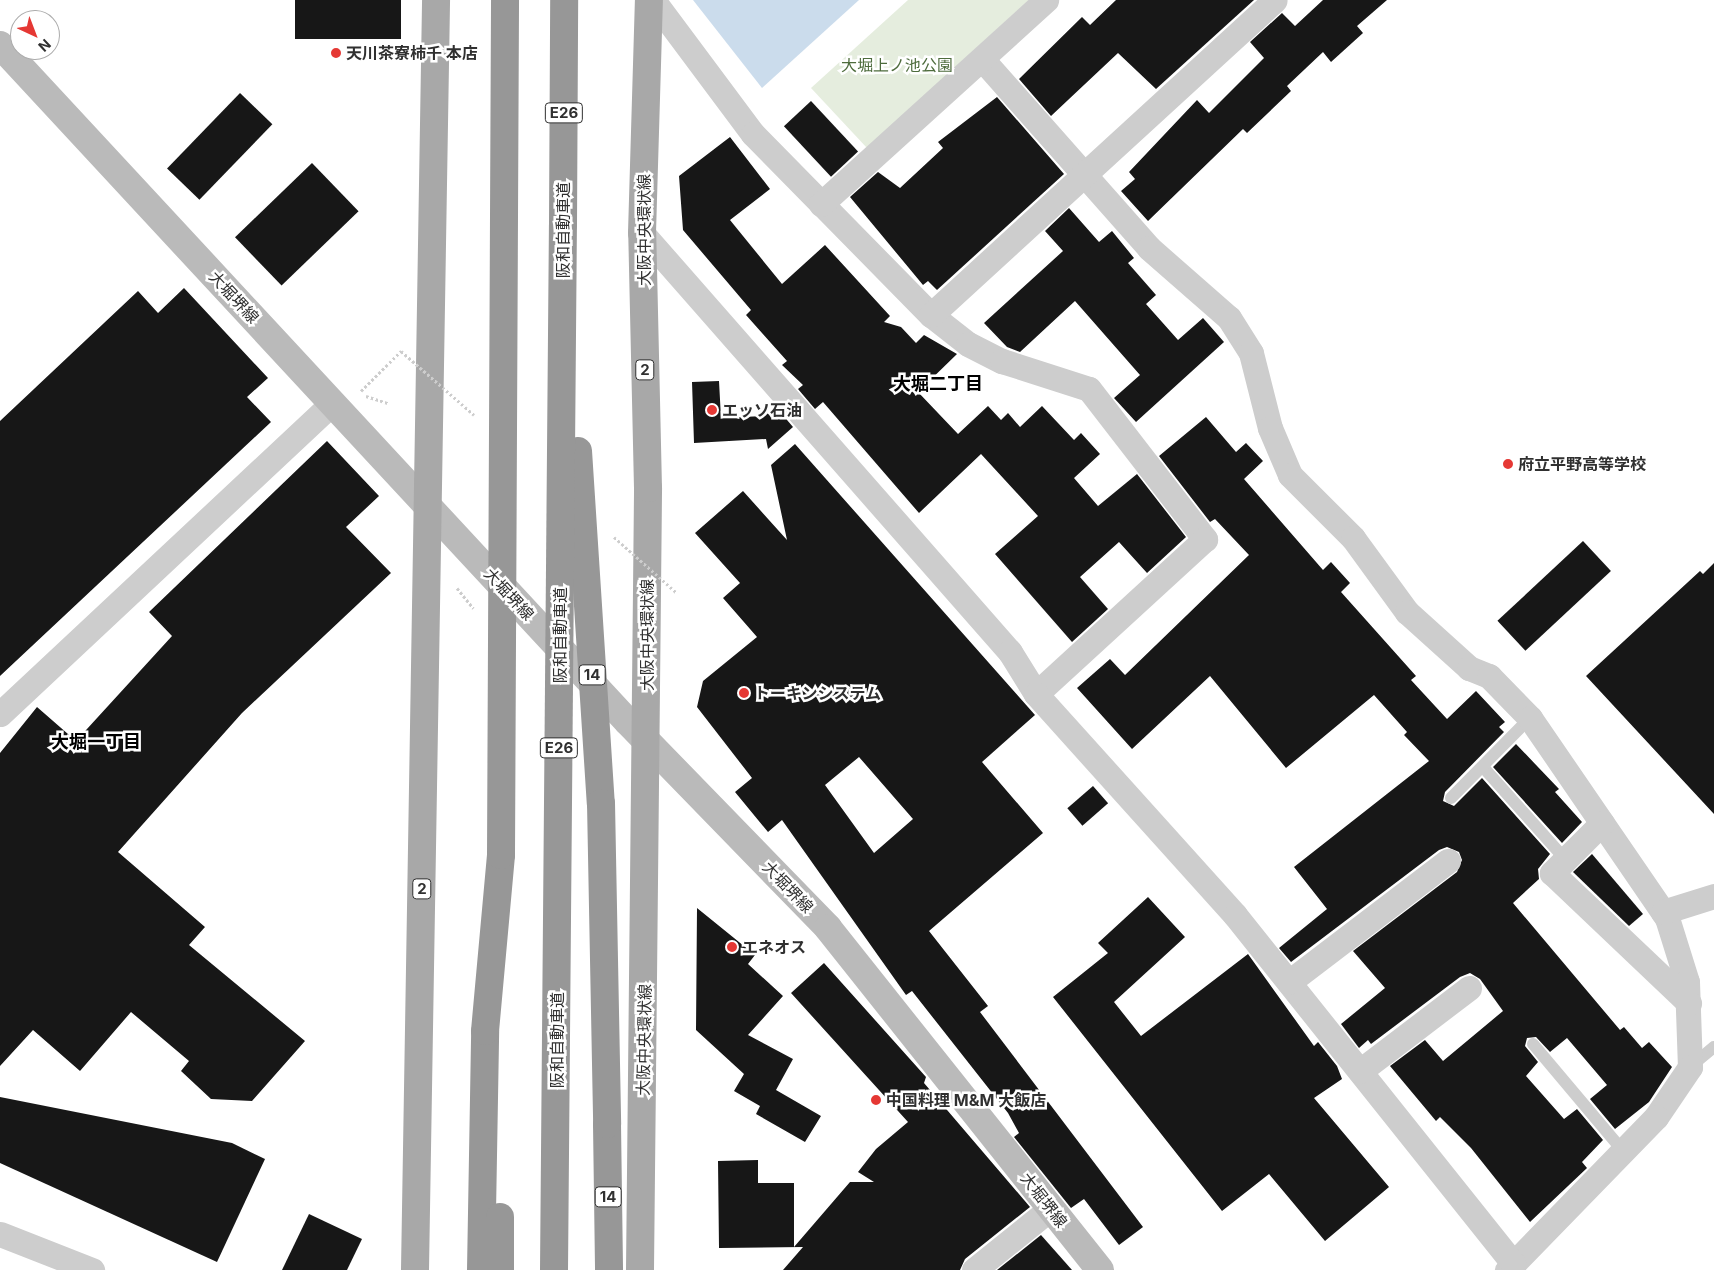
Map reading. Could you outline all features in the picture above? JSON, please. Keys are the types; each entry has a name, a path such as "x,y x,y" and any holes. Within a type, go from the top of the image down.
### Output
{"highway":[{"path":"500,1270 505,0"},
{"name":"阪和自動車道","path":"554,1270 564,0"},
{"path":"564,150 580,0"},
{"name":"14","path":"563,225 601,804 609,1270"},
{"path":"480,1270 485,1030 501,855"}],"main road":[{"name":"2","path":"415,1270 436,0"},
{"name":"大阪中央環状線","path":"640,1270 647,740 642,233 649,0"},
{"name":"大堀堺線","path":"0,45 428,507 647,740 828,928 1100,1270"}],"street":[{"path":"653,0 753,134 931,314 968,344 1002,361 1088,389 1205,539 1036,694"},
{"path":"821,204 1046,0"},
{"path":"931,314 1084,171 1275,0"},
{"path":"642,233 1010,652 1036,694 1235,915 1360,1071 1511,1267 1656,1116 1690,1067 1687,982 1663,912 1530,718 1489,676 1470,668 1407,612 1353,538 1290,475 1270,428 1251,353 1229,318 1149,248 1084,171 982,59"},
{"path":"0,714 332,403"},
{"path":"1602,823 1552,873 1689,1003"},
{"path":"1289,982 1448,860"},
{"path":"1663,912 1714,896"},
{"path":"1360,1071 1469,988"},
{"path":"974,1270 1051,1208"},
{"path":"0,1234 92,1270"}],"lane":[{"path":"1451,798 1530,718"},
{"path":"1483,767 1566,860"},
{"path":"1533,1044 1623,1151"},
{"path":"1690,1067 1714,1047"}],"path":[{"path":"388,403 358,394 401,351"}],"green space":[{"name":"大堀上ノ池公園","path":"908,0 1029,0 867,148 811,88"}],"water":[{"path":"693,0 859,0 762,88"}],"building":[{"path":"295,0 401,0 401,39 295,39"},
{"path":"1116,0 1254,0 1156,89 1118,53 1051,116 1019,79 1082,17 1090,25"},
{"path":"1323,0 1387,0 1357,26 1363,33 1331,62 1323,52 1287,86 1291,91 1247,133 1243,129 1148,221 1121,191 1135,179 1129,172 1197,100 1209,113 1264,58 1250,42 1282,13 1295,26"},
{"path":"240,93 272,124 199,200 167,169"},
{"path":"997,97 1064,174 937,290 928,281 923,285 850,197 878,172 900,188 943,148 938,142"},
{"path":"811,101 858,151 831,177 784,126"},
{"path":"730,137 770,189 730,220 782,284 825,245 890,316 884,322 901,327 916,343 924,335 957,354 918,392 958,434 988,406 1001,420 1008,413 1020,427 1042,406 1074,440 1081,433 1100,454 1074,478 1098,506 1137,474 1186,537 1147,573 1119,542 1080,577 1108,609 1072,642 995,554 1038,516 981,454 919,513 823,402 815,409 798,389 803,385 782,365 787,361 746,315 751,310 683,230 679,176"},
{"path":"312,163 359,211 282,286 235,237"},
{"path":"1069,208 1099,242 1112,231 1134,258 1128,263 1156,295 1146,304 1178,340 1203,318 1224,342 1136,422 1114,398 1140,375 1075,301 1020,352 1007,347 984,323 1063,251 1045,231"},
{"path":"184,288 268,378 247,397 271,422 0,676 0,421 138,291 158,313"},
{"path":"719,381 721,418 764,416 776,407 793,427 768,449 766,439 694,443 692,382"},
{"path":"1206,417 1236,452 1246,443 1263,461 1244,479 1323,570 1331,562 1350,583 1341,592 1416,676 1411,680 1447,719 1476,691 1505,722 1499,727 1504,732 1445,792 1443,801 1454,806 1482,778 1550,854 1538,869 1539,879 1513,903 1620,1030 1624,1027 1642,1048 1649,1042 1672,1067 1649,1102 1615,1129 1590,1099 1607,1085 1567,1038 1550,1052 1536,1037 1527,1038 1525,1046 1538,1062 1526,1076 1564,1119 1577,1109 1603,1140 1582,1162 1587,1168 1530,1222 1471,1148 1440,1117 1436,1121 1390,1066 1425,1040 1443,1061 1503,1011 1480,979 1470,973 1460,977 1371,1044 1368,1040 1359,1048 1341,1024 1385,988 1353,951 1457,872 1462,860 1459,852 1447,847 1439,850 1291,962 1279,948 1327,909 1294,867 1429,761 1404,735 1407,732 1374,695 1286,768 1210,676 1132,749 1077,688 1110,659 1125,675 1249,555 1215,519 1210,522 1159,456"},
{"path":"327,441 379,496 346,527 391,573 242,713 118,852 205,927 189,945 305,1041 252,1101 211,1099 181,1071 189,1061 131,1012 80,1071 33,1030 0,1066 0,753 37,707 76,741 172,636 149,612"},
{"path":"795,444 1035,715 982,762 1043,833 929,931 988,1006 980,1012 1143,1227 1119,1245 1084,1199 1071,1208 1014,1137 1019,1133 1008,1113 912,991 906,995 782,820 768,832 735,792 752,778 697,707 703,681 757,637 723,598 740,583 695,533 743,491 787,540 771,465","holes":["859,757 913,819 874,853 825,785"]},
{"path":"1583,541 1611,571 1525,651 1497,621"},
{"path":"1714,563 1714,814 1586,676 1700,571 1703,574"},
{"path":"1516,744 1559,789 1555,792 1582,822 1562,843 1493,767"},
{"path":"1093,786 1108,803 1082,826 1067,808"},
{"path":"1592,854 1643,914 1629,926 1573,872"},
{"path":"1148,897 1185,937 1114,1002 1141,1036 1248,954 1314,1046 1318,1042 1337,1066 1342,1079 1314,1098 1389,1187 1325,1241 1269,1174 1222,1211 1053,997 1108,953 1098,943"},
{"path":"697,908 755,955 748,964 783,996 748,1035 793,1059 776,1090 821,1116 805,1142 756,1114 760,1106 734,1091 744,1074 696,1030"},
{"path":"824,963 926,1077 924,1083 1030,1207 965,1259 960,1270 783,1270 803,1247 719,1248 718,1161 758,1160 758,1183 794,1183 794,1247 850,1182 874,1182 858,1172 876,1149 908,1122 791,993"},
{"path":"0,1097 232,1143 265,1159 217,1262 0,1163"},
{"path":"309,1214 362,1239 347,1270 282,1270"},
{"path":"1041,1235 1072,1270 997,1270"}],"place":[{"name":"天川茶寮柿千 本店","path":"336,53"},
{"name":"エッソ石油","path":"712,410"},
{"name":"府立平野高等学校","path":"1508,464"},
{"name":"トーキンシステム","path":"744,693"},
{"name":"エネオス","path":"732,947"},
{"name":"中国料理 M&M 大飯店","path":"876,1100"}],"district":[{"name":"大堀二丁目","path":"938,384"},
{"name":"大堀一丁目","path":"96,742"}]}
